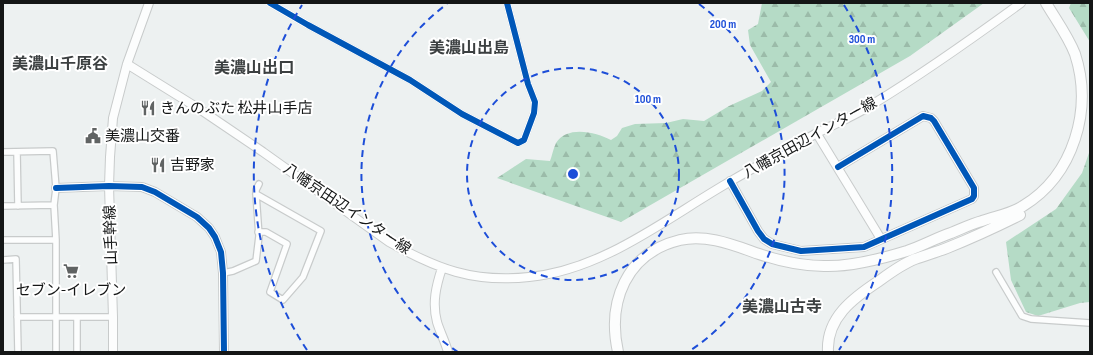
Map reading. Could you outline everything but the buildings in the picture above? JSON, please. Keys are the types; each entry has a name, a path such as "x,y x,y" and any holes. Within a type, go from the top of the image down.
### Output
{"highway":[{"path":"618,352 614,336 614,320 616,305 621,289 630,273 640,261 667,244 682,240 716,240 783,261 805,265 847,265 907,251 975,224 1006,214 1022,206 1044,190 1058,174 1074,145 1081,115 1082,84 1075,54 1069,40 1046,3"},
{"path":"828,352 828,340 835,321 848,304 858,295 905,264 946,248 1025,212 1041,201 1053,190 1067,172 1080,148 1084,133 1089,101 1088,84 1086,68 1074,37 1061,16 1050,3"}],"street":[{"name":"山手幹線","path":"113,352 109,186 113,118 127,64 149,3"},
{"path":"270,3 410,80 462,114 518,142 524,140 534,113 535,102 528,84 507,3"},
{"name":"八幡京田辺インター線","path":"127,64 201,110 263,152 389,242 442,268 480,277 530,277 585,263 655,229 730,181 872,105 950,54 1021,3"},
{"path":"730,181 764,239 772,244 801,251 864,246 972,199 974,196 974,188 934,121 931,118 923,116 838,167"},
{"path":"817,134 881,239"},
{"path":"3,152 53,151 56,188 54,206 56,240 56,352"},
{"path":"17,152 18,206"},
{"path":"223,273 233,271 256,261 258,232 256,190 259,184"},
{"path":"56,188 109,186 142,187 155,192 197,218 209,228 215,237 221,252 223,273 224,352"},
{"path":"256,194 321,231 303,277 283,300 270,292 287,244 266,232 258,232"},
{"path":"3,206 54,206"},
{"path":"3,240 56,240"},
{"path":"3,260 16,259 18,352"},
{"path":"442,268 436,289 435,309 437,322 448,352"},
{"path":"996,272 1022,316 1031,320 1090,323"},
{"path":"17,317 113,317"},
{"path":"77,317 77,352"}],"green space":[{"path":"762,3 984,3 910,56 621,222 497,178 526,159 550,161 556,143 561,137 567,134 574,132 590,133 611,140 617,136 622,128 635,124 666,123 683,119 704,121 729,106 762,91 771,82 750,45 748,30 758,24"},
{"path":"1071,3 1090,3 1090,42 1069,8"},
{"path":"1090,150 1090,302 1080,303 1038,316 1026,312 1011,280 1006,242 1056,209 1082,173"}],"cycle path":[{"path":"270,3 410,80 462,114 518,143 524,140 534,113 535,102 528,84 507,3"},
{"path":"730,181 764,239 772,244 801,251 864,247 972,199 974,196 974,188 934,121 931,118 923,116 838,167"},
{"path":"56,188 109,186 142,187 155,192 197,217 209,228 215,237 221,252 223,273 224,352"}],"place":[{"name":"きんのぶた 松井山手店","path":"148,108"},
{"name":"美濃山交番","path":"93,136"},
{"name":"吉野家","path":"158,165"},
{"name":"セブン-イレブン","path":"71,271"}],"district":[{"name":"美濃山出島","path":"469,48"},
{"name":"美濃山千原谷","path":"60,64"},
{"name":"美濃山出口","path":"254,68"},
{"name":"美濃山古寺","path":"782,307"}]}
